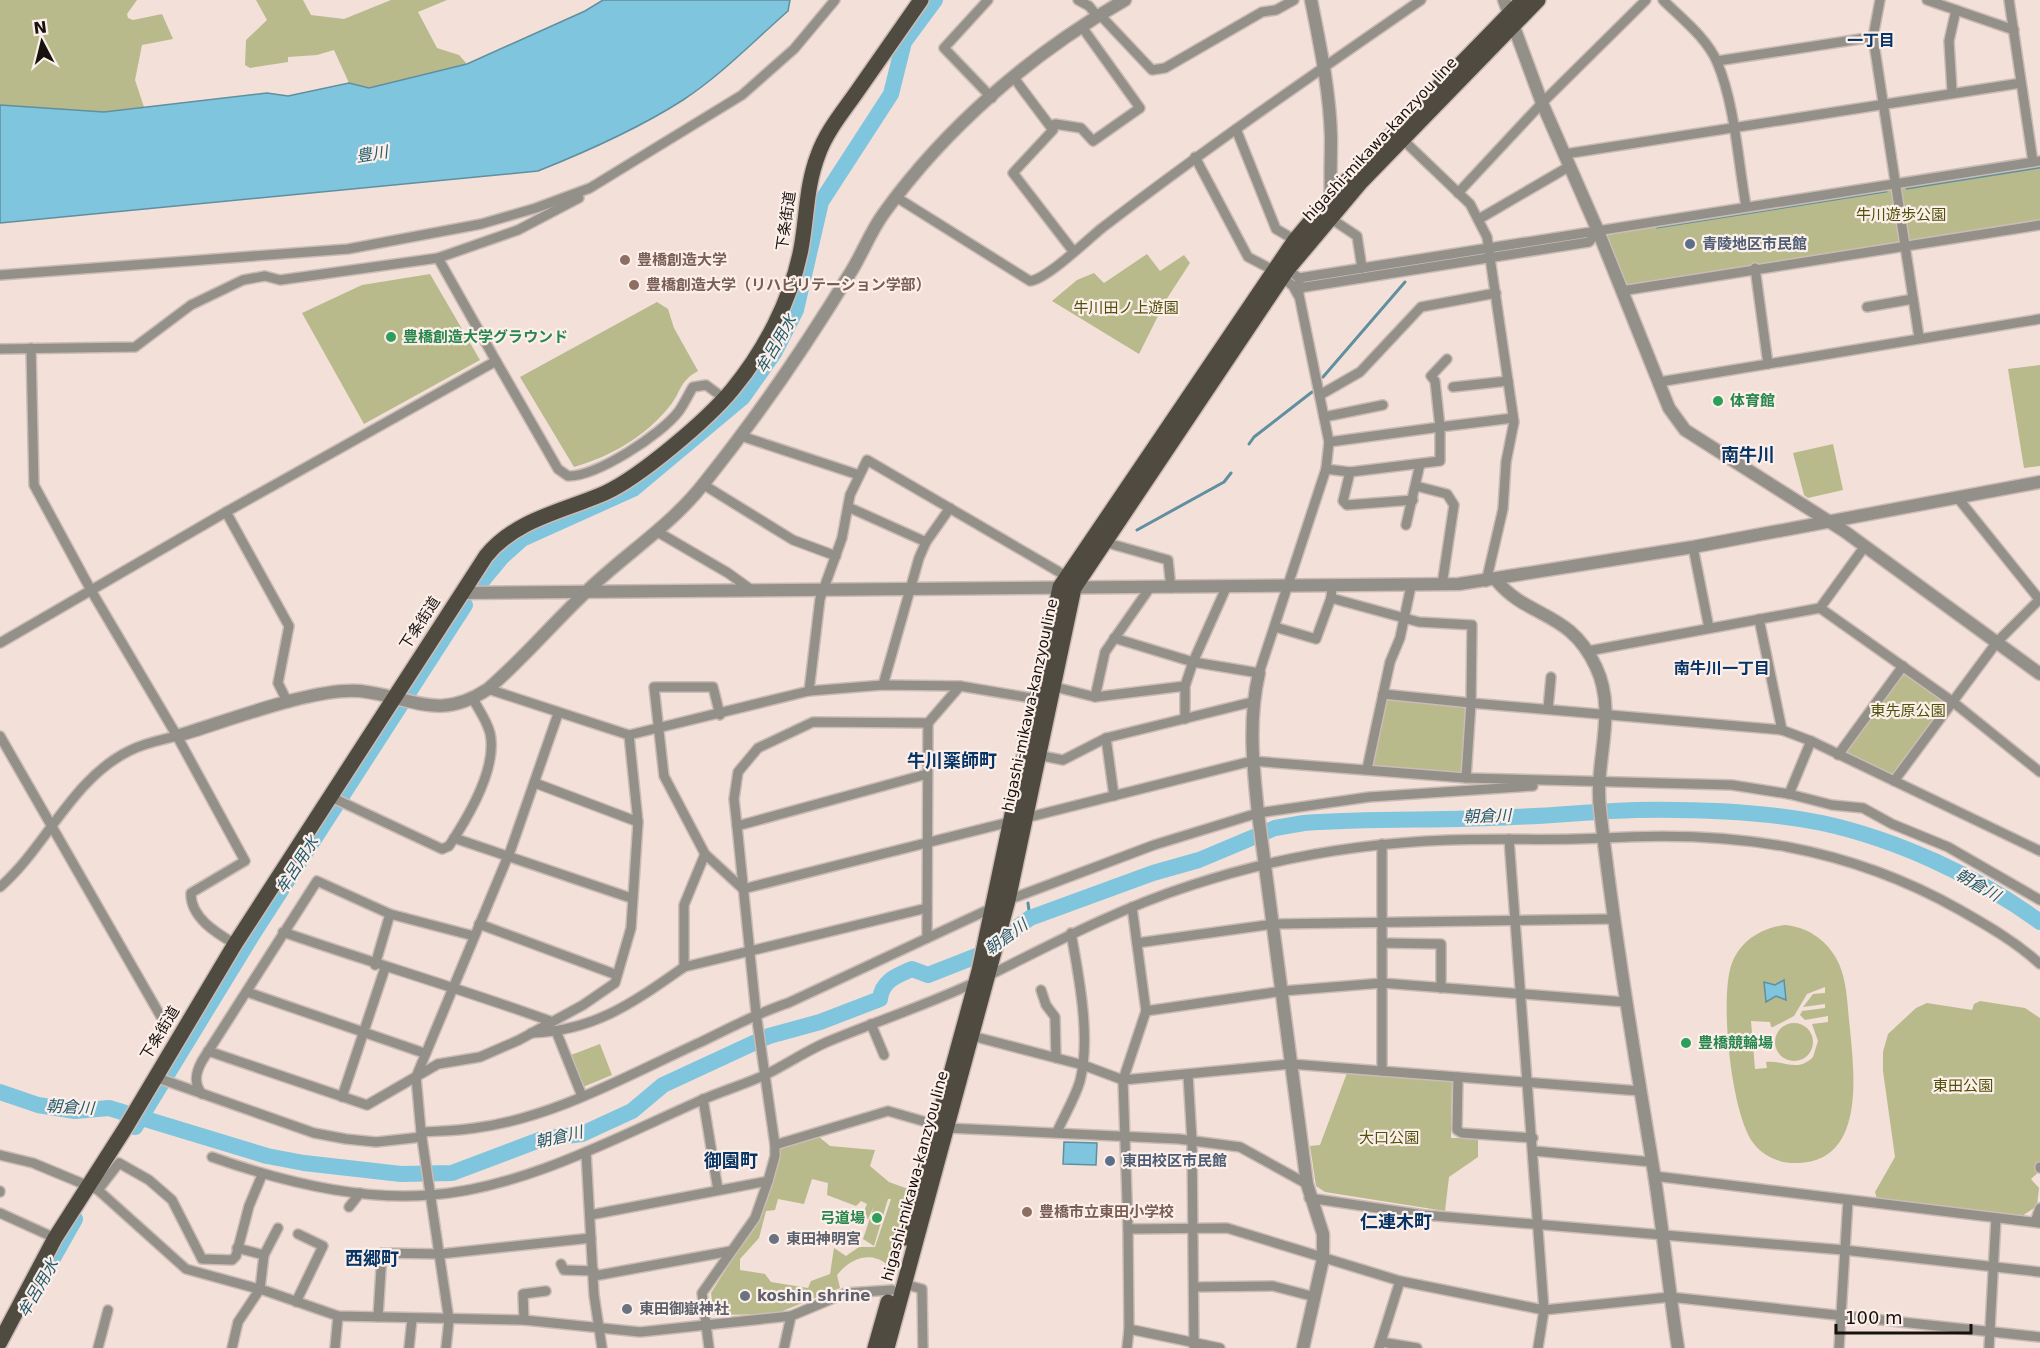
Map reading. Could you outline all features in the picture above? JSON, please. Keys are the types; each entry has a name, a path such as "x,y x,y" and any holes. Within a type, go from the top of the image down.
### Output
{"main road":[{"name":"下条街道","path":"0,1342 55,1238 93,1188 126,1127 159,1078 235,944 486,556 504,538 527,524 624,482 725,399 764,343 788,295 801,249 808,190 821,146 921,0"},
{"name":"higashi-mikawa-kanzyou line","path":"1018,820 1037,755 1051,686 1067,584 1104,542 1290,280 1332,213 1398,135 1523,0"},
{"name":"higashi-mikawa-kanzyou line","path":"1509,13 1538,0"},
{"name":"higashi-mikawa-kanzyou line","path":"886,1348 898,1287 1000,907 1018,820 1037,699 1067,584 1290,280 1295,240 1331,197 1398,135"},
{"name":"higashi-mikawa-kanzyou line","path":"941,1126 972,1036 984,973"},
{"name":"higashi-mikawa-kanzyou line","path":"875,1348 898,1287"}],"street":[{"path":"0,275 348,249 481,224 584,191 742,95 794,49 835,0"},
{"path":"988,0 944,48 992,98"},
{"path":"1078,0 1089,6 1152,70 1165,68 1262,12 1276,10 1294,0"},
{"path":"0,887 20,870 75,797 117,758 129,750 288,703 345,691 372,693 394,699 447,706 473,699 488,689 587,591 656,531 704,485 777,388 896,197 931,153 1014,78 1098,15 1125,0"},
{"path":"1311,0 1324,67 1331,138 1332,213 1336,222 1357,236 1362,268"},
{"path":"896,197 1030,281 1040,280 1073,251 1195,157 1421,0"},
{"path":"1458,194 1542,103 1646,0"},
{"path":"1663,0 1698,35 1717,61 1733,127 1746,206"},
{"path":"1880,0 1873,37 1919,338"},
{"path":"1927,0 2014,30"},
{"path":"1290,280 1746,206 2036,162 2021,83 2009,0"},
{"path":"1952,91 1949,41 1956,10"},
{"path":"1509,13 1542,103 1598,231 1669,408 1685,430 1865,546 2040,674"},
{"path":"1051,126 1055,124 1081,129 1093,141 1140,108 1082,27"},
{"path":"1717,61 1873,37"},
{"path":"1014,78 1053,130 1013,173 1073,251"},
{"path":"1479,219 1568,160 1733,127 1952,91 2021,83"},
{"path":"1236,129 1276,229 1295,240"},
{"path":"1398,135 1470,204 1487,237 1513,418 1503,509 1491,581"},
{"path":"1195,157 1248,257 1290,280 1491,259 1589,242 1598,231"},
{"path":"0,349 135,347 191,305 251,277 264,276 280,280 438,258 518,230 580,197 584,191"},
{"path":"1621,291 1755,268 2040,225"},
{"path":"438,258 558,469 568,476 590,471 639,443 678,412 693,387 706,385 725,399"},
{"path":"1755,268 1767,364"},
{"path":"1290,280 1320,395 1329,442 1326,469 1289,588 1259,673 1252,702 1252,761 1307,1184 1323,1234 1323,1259 1303,1348"},
{"path":"1320,395 1360,372 1421,307 1496,293"},
{"path":"1867,307 1913,299"},
{"path":"1659,382 2040,319"},
{"path":"31,348 34,486 92,592 177,736 245,861 191,893 194,910 218,934 235,944"},
{"path":"1326,469 1350,472 1440,461 1440,427 1435,381 1431,376 1447,358"},
{"path":"0,643 92,592 226,512 496,361"},
{"path":"1453,387 1508,381"},
{"path":"1324,417 1383,405"},
{"path":"1329,442 1513,418"},
{"path":"741,436 859,475"},
{"path":"809,691 820,599 836,556 850,495 867,460 950,508 1067,584"},
{"path":"1406,525 1420,464"},
{"path":"1350,472 1343,501 1347,506 1413,500"},
{"path":"461,593 824,590 1067,584 1149,589 1289,588 1331,592 1442,585 1491,581 1693,547 2040,482"},
{"path":"704,485 793,540 836,556"},
{"path":"1416,486 1447,494 1455,505 1442,585"},
{"path":"1894,781 1997,642 2039,599 1957,497"},
{"path":"848,507 926,542"},
{"path":"883,686 926,542 950,508"},
{"path":"226,512 289,626 278,683 288,703"},
{"path":"656,531 728,573 753,591"},
{"path":"1104,542 1168,560 1172,588"},
{"path":"1588,651 1820,608 1865,546"},
{"path":"1693,547 1709,628"},
{"path":"1491,581 1507,594 1566,626 1588,651 1602,681 1607,713 1598,785 1603,835 1625,1002 1652,1162 1678,1348"},
{"path":"1367,769 1383,694 1411,586"},
{"path":"1185,719 1185,686 1193,662 1226,588"},
{"path":"1095,697 1105,652 1149,589"},
{"path":"1331,592 1404,620 1472,625 1466,778"},
{"path":"1275,627 1316,639 1331,592"},
{"path":"1820,608 1953,702 2040,772"},
{"path":"1759,619 1782,730"},
{"path":"1114,638 1193,662 1259,673"},
{"path":"1838,754 1903,666"},
{"path":"1548,709 1551,677"},
{"path":"488,689 558,714 629,735 720,715 809,691 883,686 960,686 1037,699"},
{"path":"927,938 928,723 960,686"},
{"path":"1051,686 1095,697 1185,686"},
{"path":"720,715 713,687 654,687 664,777 705,854 743,889"},
{"path":"1383,694 1782,730 1811,741 2040,851"},
{"path":"331,797 419,836 442,849 448,846 476,799 490,751 490,734 473,699"},
{"path":"1037,755 1063,760 1106,738 1252,702"},
{"path":"446,1348 449,1320 422,1137 416,1077 424,1053 508,856 558,714"},
{"path":"709,1348 702,1293 755,1218 775,1156 756,1017 734,799 738,772 758,748 813,722 928,723"},
{"path":"208,1051 367,1105 438,1064 480,1057 529,1033 550,1020 583,1005 615,983 631,927 631,898 638,822 629,735"},
{"path":"0,736 164,1022"},
{"path":"1106,738 1114,796"},
{"path":"1789,794 1811,741"},
{"path":"743,889 1252,761 1466,778 1598,785"},
{"path":"737,826 927,774"},
{"path":"535,783 638,822"},
{"path":"159,1078 315,1132 346,1139 376,1142 477,1128 532,1114 582,1096 927,938 1154,845 1259,815 1380,796 1467,788 1732,785 1789,794 1832,805 1863,808 1892,824 1948,847 2040,900"},
{"path":"212,1157 262,1175 360,1193 430,1192 524,1174 586,1152 1132,907 1192,885 1266,863 1382,844 1652,835 1731,837 1800,848 1850,861 1922,889 1994,930 2040,964"},
{"path":"454,838 631,898"},
{"path":"1509,839 1534,1151 1544,1310 1538,1348"},
{"path":"1382,844 1382,1071"},
{"path":"684,967 684,905 705,854"},
{"path":"202,1094 196,1083 196,1071 317,881 390,914 474,936"},
{"path":"1126,1348 1129,1329 1128,1229 1123,1080 1146,1011 1132,907"},
{"path":"529,1033 580,1027 609,1016 684,967 927,908"},
{"path":"342,1096 365,1030 390,914"},
{"path":"1137,943 1274,924 1613,919"},
{"path":"479,924 617,975"},
{"path":"284,932 380,966 453,986 550,1020"},
{"path":"1057,1132 1079,1084 1083,1065 1081,1002 1071,933"},
{"path":"1382,943 1441,944 1441,988"},
{"path":"1146,1011 1283,991 1382,983 1625,1002"},
{"path":"1041,990 1046,1005 1055,1017 1056,1058"},
{"path":"247,992 365,1030 424,1053"},
{"path":"871,1024 884,1055"},
{"path":"556,1031 582,1096"},
{"path":"972,1036 1083,1065 1123,1080 1291,1064 1640,1091"},
{"path":"1188,1075 1192,1141 1194,1345"},
{"path":"1458,1077 1457,1130 1462,1133 1533,1138"},
{"path":"703,1099 718,1190"},
{"path":"775,1145 888,1111 941,1126 1125,1136 1240,1147 1307,1184"},
{"path":"1534,1151 1652,1162"},
{"path":"586,1152 598,1328 602,1348"},
{"path":"0,1155 33,1163 93,1188 186,1269 260,1289 338,1316 524,1320 640,1332 791,1316 846,1293 898,1287 922,1289 923,1348"},
{"path":"93,1188 119,1163 163,1190 172,1200 202,1259 232,1260 249,1206 262,1175"},
{"path":"1654,1176 2038,1222 2040,1208"},
{"path":"590,1215 768,1181"},
{"path":"349,1207 360,1193"},
{"path":"1310,1198 1424,1215 1844,1250 2040,1272"},
{"path":"1839,1348 1848,1200"},
{"path":"0,1213 55,1238"},
{"path":"1989,1348 1996,1218"},
{"path":"232,1348 238,1322 260,1289 264,1255 278,1228"},
{"path":"1128,1229 1227,1228 1400,1281 1544,1310 1670,1297 2040,1337"},
{"path":"296,1302 323,1246 298,1234"},
{"path":"378,1317 381,1253 440,1254 591,1238"},
{"path":"237,1248 264,1255"},
{"path":"561,1264 564,1270 594,1273 731,1251"},
{"path":"1400,1281 1380,1345 1417,1348"},
{"path":"1194,1287 1273,1286 1315,1297"},
{"path":"524,1320 523,1294 546,1291"},
{"path":"98,1348 108,1310"},
{"path":"335,1348 338,1316"},
{"path":"784,1348 791,1316"},
{"path":"409,1348 412,1319"},
{"path":"1129,1329 1194,1345 1220,1348"}],"green space":[{"path":"0,0 137,0 127,14 128,18 133,20 162,14 173,39 142,45 135,80 144,107 104,112 0,105"},
{"path":"256,0 303,0 311,15 344,19 391,0 447,0 418,12 437,48 459,55 467,64 369,88 349,83 334,50 317,55 288,57 288,62 250,68 245,65 246,40 267,20"},
{"name":"牛川遊歩公園","path":"2040,162 2040,225 1621,291 1598,231"},
{"name":"牛川田ノ上遊園","path":"1147,254 1160,271 1184,255 1190,263 1166,300 1139,354 1052,301 1077,280 1094,273 1104,283"},
{"name":"豊橋創造大学グラウンド","path":"430,274 480,360 364,424 302,313 362,285"},
{"path":"657,302 668,309 674,328 698,371 687,379 673,402 659,418 638,437 613,452 574,467 520,377"},
{"path":"2040,365 2040,466 2024,468 2008,369"},
{"path":"1833,444 1843,490 1808,498 1804,495 1793,453"},
{"name":"東先原公園","path":"1903,666 1953,702 1894,781 1838,755"},
{"path":"1385,698 1466,706 1462,774 1372,766"},
{"path":"1793,926 1808,931 1832,951 1840,966 1845,984 1852,1047 1853,1090 1851,1112 1845,1131 1835,1147 1820,1158 1798,1163 1773,1159 1763,1153 1754,1144 1746,1130 1734,1083 1727,1027 1728,979 1732,963 1741,948 1753,936 1776,927","holes":["1825,987 1825,993 1813,994 1803,1007 1825,1004 1825,1008 1802,1011 1800,1015 1805,1020 1828,1016 1828,1022 1812,1024 1818,1041 1813,1057 1807,1062 1796,1065 1766,1062 1767,1068 1755,1069 1751,1021 1770,1022 1773,1027 1794,1016 1807,994"]},
{"name":"東田公園","path":"1980,1001 2025,1008 2040,1018 2040,1171 2031,1179 2039,1188 2037,1206 2022,1216 1877,1199 1875,1192 1895,1157 1883,1071 1883,1052 1888,1034 1916,1008 1927,1003 1972,1010 1974,1004"},
{"path":"1794,1023 1808,1028 1813,1042 1808,1056 1794,1061 1780,1056 1775,1042 1780,1028"},
{"path":"600,1044 612,1075 583,1087 571,1055"},
{"name":"大口公園","path":"1347,1073 1452,1081 1451,1138 1478,1138 1478,1157 1449,1177 1445,1211 1325,1192 1316,1186 1310,1146 1320,1145"},
{"path":"818,1136 830,1146 875,1150 870,1166 889,1182 908,1189 889,1266 875,1258 855,1260 837,1275 840,1288 775,1314 714,1315 711,1293 758,1218 781,1148","holes":["812,1179 828,1183 827,1195 856,1206 861,1201 867,1204 862,1216 868,1219 874,1206 863,1239 874,1246 888,1199 891,1199 875,1247 859,1247 846,1256 834,1248 830,1274 811,1281 808,1288 771,1282 765,1274 740,1270 740,1259 759,1238 766,1211 775,1210 778,1199 804,1204"]}],"water":[{"name":"豊川","path":"603,0 790,0 788,11 724,69 683,100 612,139 538,171 0,223 0,105 104,112 267,93 288,96 349,83 369,88 467,64 585,11"},
{"path":"1784,980 1786,1000 1776,996 1766,1002 1764,982 1775,985"},
{"path":"1064,1142 1097,1143 1096,1165 1063,1164"}],"waterway":[{"name":"牟呂用水","path":"483,580 502,557 522,539 633,489 743,397 774,353 796,310 821,202 891,94 904,42 935,0"},
{"path":"1907,188 2040,167"},
{"path":"1657,227 1886,191"},
{"path":"1323,377 1405,282"},
{"path":"1249,444 1254,437 1312,392"},
{"path":"1137,530 1224,482 1231,473"},
{"name":"牟呂用水","path":"135,1127 251,937 465,605"},
{"name":"朝倉川","path":"0,1092 38,1105 75,1111 109,1108 267,1156 304,1163 401,1174 452,1173 542,1139 582,1134 632,1111 663,1085 769,1036 820,1022 880,999 887,983 912,969 928,975 979,955 1030,918 1153,873 1199,860 1275,828 1304,823 1544,816 1636,810 1753,813 1799,819 1850,830 1907,849 1964,875 2016,905 2040,922"},
{"path":"1028,903 1030,918"},
{"name":"牟呂用水","path":"39,1283 75,1219"}],"place":[{"name":"青陵地区市民館","path":"1690,244"},
{"name":"豊橋創造大学","path":"625,260"},
{"name":"豊橋創造大学（リハビリテーション学部）","path":"634,285"},
{"name":"豊橋創造大学グラウンド","path":"391,337"},
{"name":"体育館","path":"1718,401"},
{"name":"豊橋競輪場","path":"1686,1043"},
{"name":"東田校区市民館","path":"1110,1161"},
{"name":"豊橋市立東田小学校","path":"1027,1212"},
{"name":"弓道場","path":"877,1218"},
{"name":"東田神明宮","path":"774,1239"},
{"name":"koshin shrine","path":"745,1296"},
{"name":"東田御嶽神社","path":"627,1309"}],"district":[{"name":"一丁目","path":"1871,40"},
{"name":"南牛川","path":"1748,454"},
{"name":"南牛川一丁目","path":"1722,668"},
{"name":"牛川薬師町","path":"952,760"},
{"name":"御園町","path":"731,1160"},
{"name":"仁連木町","path":"1396,1221"},
{"name":"西郷町","path":"372,1258"}]}
